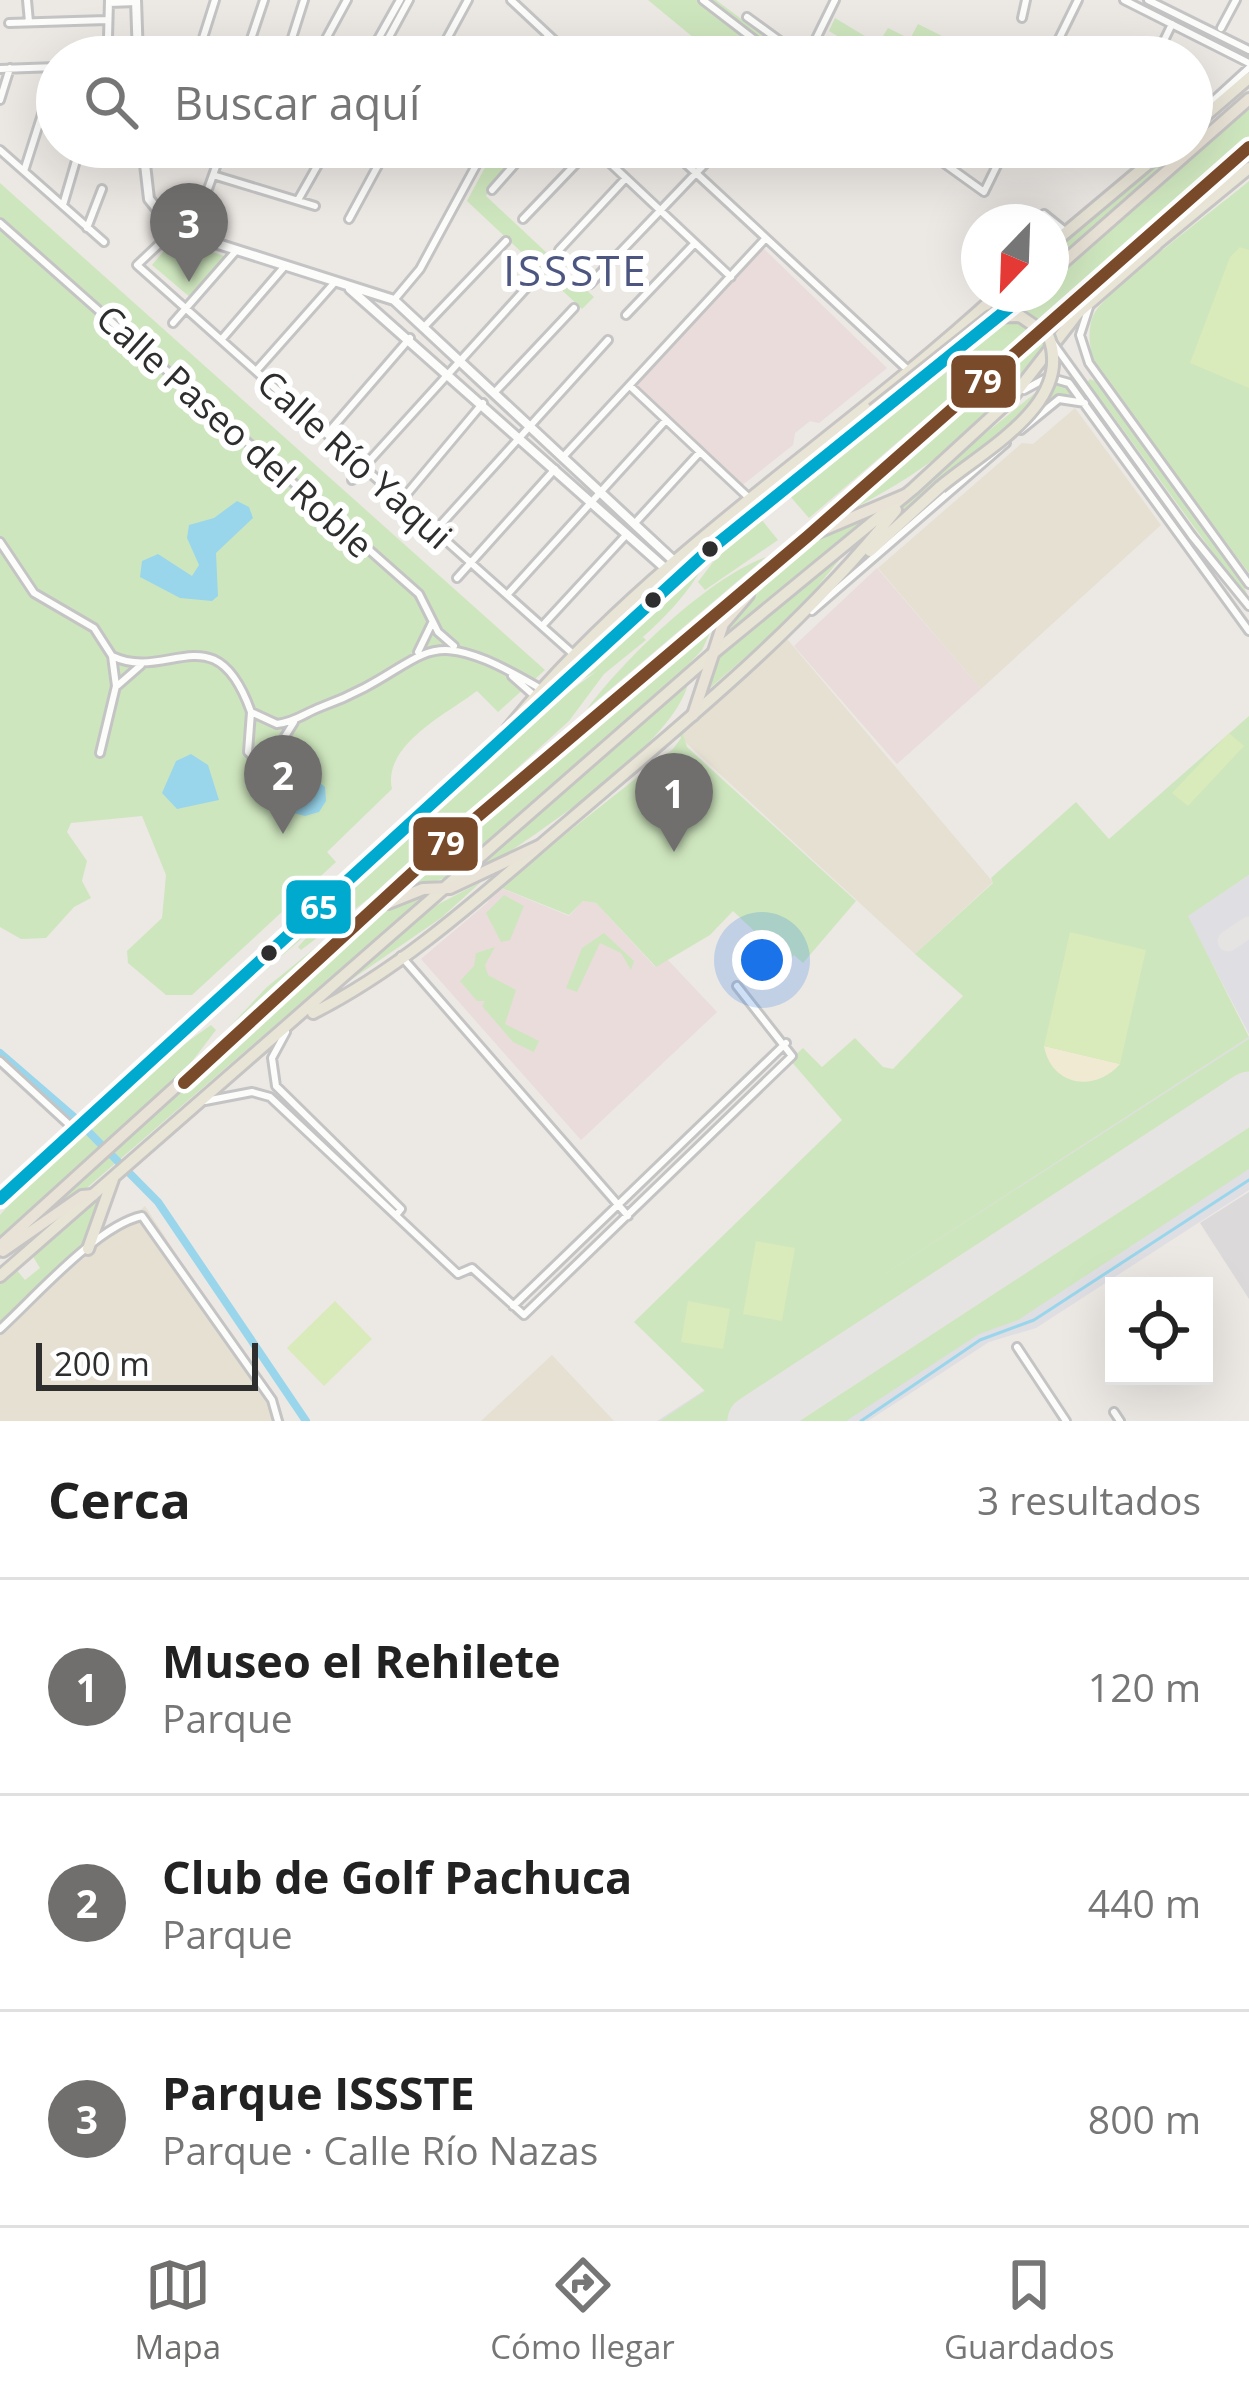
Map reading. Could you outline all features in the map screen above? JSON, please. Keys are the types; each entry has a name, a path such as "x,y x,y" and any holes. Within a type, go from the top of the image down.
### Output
{"highway":[{"path":"1213,131 1249,99"},
{"path":"0,1250 423,863 808,536 1010,353 1124,260 1249,147"},
{"path":"1069,257 1170,168"},
{"path":"0,1199 541,695 702,556 1004,312"},
{"path":"808,536 909,492"},
{"path":"693,715 711,655 732,611 779,560"},
{"path":"348,934 405,893 450,888 539,846"},
{"path":"0,1250 82,1196 93,1195"}],"main road":[{"path":"1213,106 1249,78"},
{"path":"1069,230 1143,168"},
{"path":"0,1276 450,888 711,655 909,492 1011,399 1069,322 1249,168"},
{"path":"1124,260 1156,245"},
{"path":"541,695 572,653 670,565 977,312"},
{"path":"795,462 868,413 990,316 1020,316 1048,335 1056,364 1049,392 841,577"},
{"path":"848,440 868,413"},
{"path":"294,1024 401,956 693,715 804,618 909,492"},
{"path":"88,1249 114,1176"}],"street":[{"path":"28,0 29,22"},
{"path":"203,36 215,0"},
{"path":"252,36 264,0"},
{"path":"293,36 304,0"},
{"path":"327,36 347,0"},
{"path":"380,36 400,0"},
{"path":"389,36 409,0"},
{"path":"448,36 468,0"},
{"path":"511,0 548,35"},
{"path":"703,0 750,36"},
{"path":"815,36 835,0"},
{"path":"1022,18 1026,0"},
{"path":"1060,36 1078,0"},
{"path":"1124,0 1195,36"},
{"path":"1148,0 1249,50"},
{"path":"1173,13 1180,0"},
{"path":"1221,28 1236,0"},
{"path":"108,36 109,1 136,1 139,36"},
{"path":"747,17 774,36"},
{"path":"9,22 106,20"},
{"path":"1166,36 1172,24"},
{"path":"1213,46 1249,65 1213,102"},
{"path":"0,69 36,67"},
{"path":"0,100 10,68"},
{"path":"24,171 36,133"},
{"path":"0,150 104,242"},
{"path":"63,205 74,168"},
{"path":"145,168 155,210 173,230 394,300 634,524 670,565"},
{"path":"208,189 216,168"},
{"path":"298,200 316,168"},
{"path":"349,218 376,168"},
{"path":"394,300 420,269 475,168"},
{"path":"492,190 511,168"},
{"path":"523,219 572,168"},
{"path":"615,168 731,277"},
{"path":"690,168 908,370"},
{"path":"590,284 700,168"},
{"path":"956,168 984,192 996,168"},
{"path":"213,175 315,206"},
{"path":"559,250 626,178"},
{"path":"88,228 102,189"},
{"name":"Calle Paseo del Roble","path":"0,223 418,594 433,622 457,648"},
{"name":"Calle Río Yaqui","path":"173,230 137,265 572,653"},
{"path":"563,457 766,238"},
{"path":"423,328 506,242"},
{"path":"626,315 695,243"},
{"path":"173,322 235,252"},
{"path":"221,340 284,267"},
{"path":"352,480 446,370 539,274"},
{"path":"256,370 335,282"},
{"path":"349,288 627,534 670,565"},
{"path":"1093,301 1080,335 1097,377 1249,584"},
{"path":"494,393 574,308"},
{"path":"1048,335 1192,536 1249,606"},
{"path":"327,434 410,338"},
{"path":"435,531 608,340"},
{"path":"1011,399 1048,377 1063,379 1079,393 1249,631"},
{"path":"1079,393 1083,378 1097,377"},
{"path":"630,386 748,497"},
{"path":"804,618 1053,402 1071,398 1088,404"},
{"path":"401,501 483,403"},
{"path":"507,595 666,421"},
{"path":"634,524 700,452"},
{"path":"457,578 555,469"},
{"path":"542,626 627,534"},
{"path":"0,542 34,592 82,618 112,656 116,686 100,753"},
{"path":"251,712 277,724 294,722 369,689 418,652 433,622"},
{"path":"418,652 457,648 510,673 541,695"},
{"path":"116,686 141,665 187,653 211,659 237,680 251,712 248,752 257,760 274,754 294,722"},
{"path":"112,656 141,665"},
{"path":"401,956 628,1216"},
{"path":"294,1024 272,1058 276,1086 458,1274 472,1268 524,1315 792,1056 737,986"},
{"path":"513,1306 786,1043"},
{"path":"0,1061 79,1126"},
{"path":"205,1101 252,1092 270,1096 399,1212"},
{"path":"679,1148 687,1157"},
{"path":"0,1329 88,1249 130,1218 142,1216 153,1224 272,1400 278,1421"},
{"path":"1017,1347 1066,1421"},
{"path":"1114,1412 1120,1421"}],"shaded area":[{"name":"ISSSTE","path":"763,248 887,368 819,423 810,421 795,433 793,445 740,487 635,385"},
{"path":"1075,408 1161,525 981,689 878,568 1022,443 1033,444"},
{"path":"877,568 981,689 897,764 794,646"},
{"path":"782,633 993,882 915,954 684,741 681,727 687,712"},
{"path":"1249,875 1249,1034 1187,916"},
{"path":"498,887 569,916 583,901 596,903 655,967 666,958 717,1012 581,1140 421,959 487,903"},
{"path":"1249,1037 1249,1190 1115,1277 1105,1277 1105,1283 1036,1328 989,1342 868,1421 657,1421"},
{"path":"1249,1192 1249,1299 1200,1223"},
{"path":"145,1206 285,1421 0,1421 0,1329"},
{"path":"552,1355 614,1421 481,1421"}],"green space":[{"path":"648,0 716,0 764,36 692,36"},
{"path":"835,18 865,36 837,36 829,31"},
{"path":"918,24 942,36 912,36"},
{"path":"1249,108 1249,141 1069,295 1069,267 1181,168 1213,168 1213,140"},
{"path":"485,168 504,168 486,196 594,297 582,309 467,201"},
{"path":"1155,168 1164,168 1069,252 1069,240"},
{"path":"1249,181 1249,573 1096,368 1090,334 1094,314 1118,287"},
{"path":"0,183 545,670 498,712 477,691 420,732 397,758 392,789 327,852 336,862 192,995 166,995 128,963 127,951 162,918 166,875 142,816 71,823 67,832 87,861 82,881 91,898 74,907 46,938 21,939 0,927"},
{"path":"174,239 227,257 191,298 152,265"},
{"path":"1240,247 1249,250 1249,388 1190,363 1230,257"},
{"path":"1015,312 1049,312 809,518 789,495"},
{"path":"1062,314 1020,380 971,429 887,491 825,522"},
{"path":"1090,379 1099,383 1208,529 1249,602 1105,405 1096,404 1085,384"},
{"path":"1050,381 1064,384 1073,394 1053,398 999,444 989,441 872,541 912,493"},
{"path":"810,457 780,486 546,690 661,576"},
{"path":"879,509 716,643 745,598 784,561 829,532"},
{"path":"761,519 778,540 705,590 698,582 723,549"},
{"path":"862,532 796,613 702,695 704,670"},
{"path":"766,557 587,709 669,622 719,583"},
{"path":"705,562 680,599 646,635 568,687"},
{"path":"718,616 702,650 683,670 445,878 398,893"},
{"path":"643,637 646,640 604,674 569,721 401,874 301,950 298,947 362,877 536,716"},
{"path":"688,684 677,709 630,761 536,834 483,870 479,866"},
{"path":"687,712 681,727 687,747 856,901 803,963 794,955 787,962 733,911 710,935 656,967 596,903 583,901 569,915 499,887 673,749 681,738 678,731"},
{"path":"1249,716 1249,875 1188,916 1249,1037 857,1292 1249,1039 1249,1079 726,1421 660,1421 705,1391 634,1322 842,1120 790,1060 803,1048 822,1067 855,1038 883,1067 893,1069 963,996 915,954 993,883 991,878 1076,802 1109,839"},
{"path":"1229,733 1244,746 1188,806 1172,793"},
{"path":"481,882 441,918 329,995 431,908"},
{"path":"343,893 298,942 195,1029"},
{"path":"428,893 74,1199 30,1227 382,912"},
{"path":"380,895 206,1052 267,987"},
{"path":"504,895 524,906 510,940 501,942 486,913"},
{"path":"1070,932 1146,950 1120,1064 1044,1046"},
{"path":"604,933 634,961 631,970 621,953 600,943 577,992 566,988 582,948"},
{"path":"495,947 485,965 488,975 516,990 505,1024 539,1041 534,1052 513,1042 482,1006 485,1001 477,1001 460,981 474,966 476,953"},
{"path":"211,1025 216,1030 184,1072 0,1240 0,1215 49,1163 127,1090"},
{"path":"1249,1115 1249,1169 1018,1320 979,1334 846,1421 780,1421"},
{"path":"108,1187 77,1255 0,1324 0,1282 15,1268 25,1280 40,1268 32,1255"},
{"path":"756,1241 795,1248 782,1321 743,1314"},
{"path":"335,1301 372,1339 324,1386 287,1348"},
{"path":"688,1301 730,1309 723,1349 681,1342"}],"sand":[{"path":"1044,1046 1120,1064 1099,1079 1075,1081 1055,1070"}],"water":[{"path":"237,501 249,507 253,518 216,553 218,596 212,601 180,598 140,577 142,561 158,554 192,576 199,565 187,538 189,525 214,518"},
{"path":"191,754 208,765 219,800 177,809 162,793 176,761"},
{"path":"310,775 325,787 326,801 319,812 305,816 277,809 282,785"}],"waterway":[{"path":"0,1053 74,1117 158,1202 306,1421"},
{"path":"861,1421 980,1340 1034,1320 1249,1180"}],"taxiway":[{"path":"1228,941 1249,927"}],"runway":[{"path":"753,1421 1249,1097"}],"transit line":[{"name":"79","path":"184,1083 423,863 808,536 1249,147"},
{"name":"65","path":"0,1199 702,556 1004,312"}],"place":[{"name":"Parque ISSSTE","path":"189,282"},
{"name":"Club de Golf Pachuca","path":"283,834"},
{"name":"Museo el Rehilete","path":"674,852"}],"district":[{"name":"ISSSTE","path":"576,269"}]}
